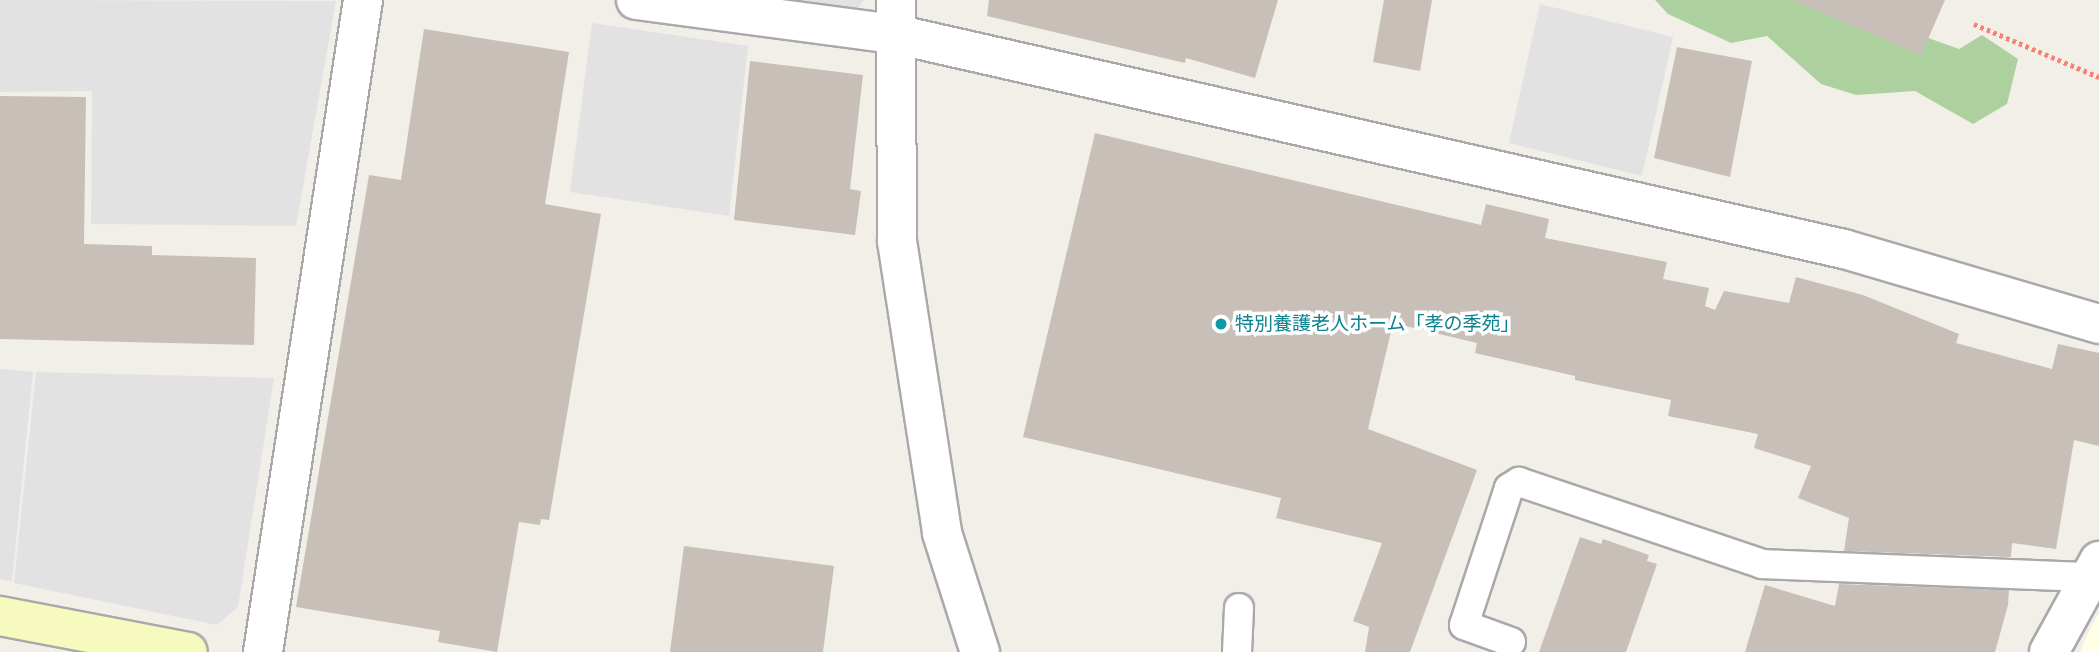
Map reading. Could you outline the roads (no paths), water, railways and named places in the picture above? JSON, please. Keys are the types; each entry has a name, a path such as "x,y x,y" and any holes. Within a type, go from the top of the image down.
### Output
{"street":[{"path":"263,652 363,0"},
{"path":"636,0 896,17 1844,249 2099,324"},
{"path":"896,17 897,241 942,533 980,652"},
{"path":"2049,652 2094,569"},
{"path":"0,617 188,652"}],"lane":[{"path":"1511,642 1464,625 1509,488 1519,482 1762,564 2094,569"},
{"path":"1237,652 1238,608"}],"place":[{"name":"特別養護老人ホーム「孝の季苑」","path":"1221,324"}]}
